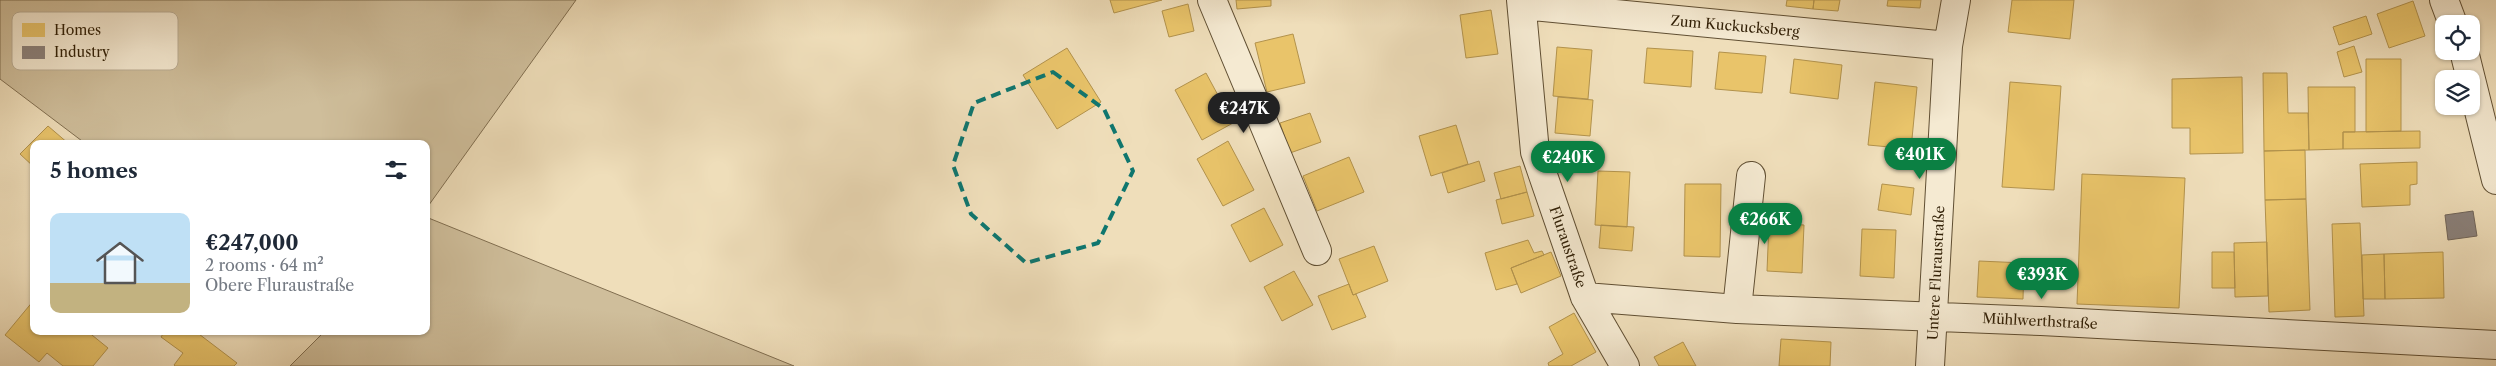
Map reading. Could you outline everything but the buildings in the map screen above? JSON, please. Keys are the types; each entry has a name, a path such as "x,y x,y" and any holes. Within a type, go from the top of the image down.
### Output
{"street":[{"path":"1212,0 1317,250"},
{"name":"Untere Fluraustraße","path":"1930,366 1948,46 1956,0"},
{"path":"2444,0 2450,15"},
{"name":"Zum Kuckucksberg","path":"1522,3 1948,46"},
{"name":"Fluraustraße","path":"1522,3 1535,152 1585,297 1625,366"},
{"path":"2466,60 2496,180"},
{"path":"1737,309 1751,176"},
{"name":"Mühlwerthstraße","path":"1585,297 1737,309 1934,316 2496,345"}],"highlighted area":[{"path":"1053,72 1104,109 1133,171 1098,243 1026,263 971,214 953,165 974,103"}],"shaded area":[{"path":"0,0 576,0 430,203 430,140 81,140 0,79"},
{"path":"430,219 794,366 290,366 321,335 430,335"}]}
